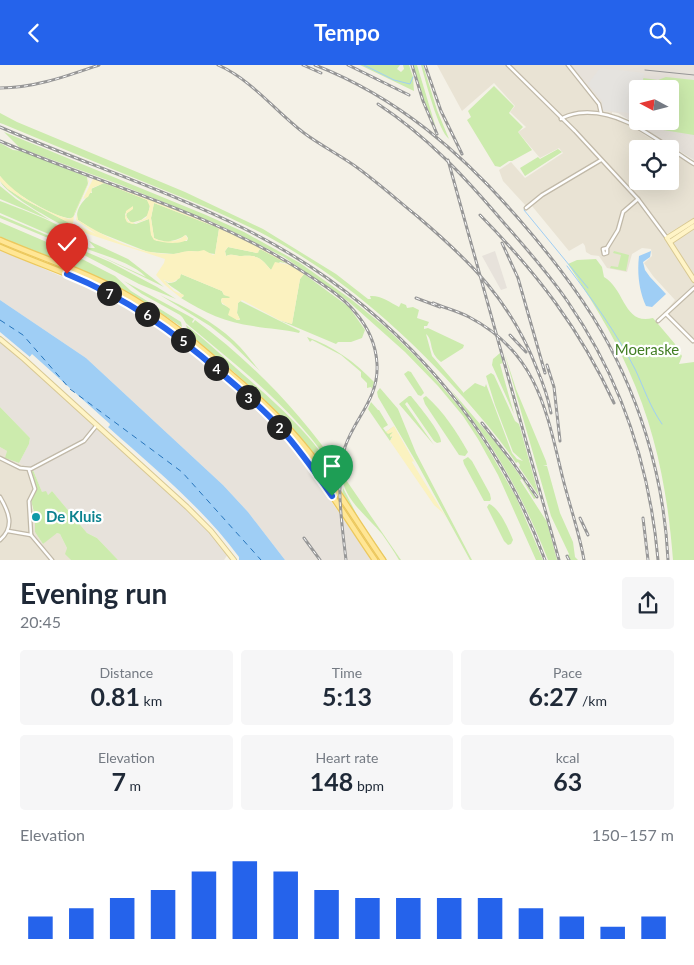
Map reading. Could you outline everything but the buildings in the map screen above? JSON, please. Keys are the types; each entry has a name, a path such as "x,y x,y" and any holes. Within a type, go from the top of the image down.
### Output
{"main road":[{"path":"668,240 694,221"},
{"path":"668,240 694,226"},
{"path":"0,240 88,275 112,287 169,321 191,338 266,405 300,441 321,468 383,560"},
{"path":"668,240 694,280"},
{"path":"0,247 83,280 116,296 148,315 189,345 256,403 288,437 316,473 375,560"},
{"path":"0,339 197,516 234,560"}],"street":[{"path":"508,65 638,199 668,240"},
{"path":"568,65 599,104 601,113"},
{"path":"561,119 566,115 579,113 601,113 626,121 694,163"},
{"path":"526,207 542,195 601,160"},
{"path":"607,248 618,230 623,212 638,199"},
{"path":"658,321 694,288"},
{"path":"666,314 693,341"},
{"path":"29,470 84,441 97,425"},
{"path":"0,458 29,470 35,489 29,501 31,535 52,560"},
{"path":"0,497 8,517 8,531 0,540"},
{"path":"8,531 31,535"}],"shaded area":[{"path":"437,65 571,65 601,102 603,111 612,112 611,117 629,125 629,130 637,130 653,140 629,140 629,190 679,190 679,156 694,165 694,218 667,234 673,242 694,229 694,341 665,312 675,300 644,263 652,256 651,249 642,248 632,254 627,272 607,268 599,256 586,252 583,243 569,251 532,206 529,209 503,181 499,170 511,162 525,178 563,153 559,148 540,158 518,132 526,127 510,112 515,106 494,83 462,111"},
{"path":"571,65 694,65 694,160 679,151 679,140 662,140 645,130 679,130 679,80 629,80 629,120 618,113 603,111 601,102"},
{"path":"600,68 644,73 643,80 629,80 629,113 603,110 602,101 588,84"},
{"path":"0,250 112,298 173,334 271,421 301,458 372,560 285,560 248,512 223,485 86,358 0,300"},
{"path":"495,251 507,288 501,290 482,256"},
{"path":"0,341 202,524 228,554 224,560 118,560 97,538 87,533 52,491 48,495 42,492 33,470 19,463 29,444 30,438 0,407"},
{"path":"0,447 7,451 6,458 33,470 31,472 36,489 31,503 35,516 35,532 43,544 53,535 60,534 67,548 66,554 71,560 0,560"}],"green space":[{"path":"360,65 400,65 397,69 401,72 404,69 403,65 409,65 413,77 414,91"},
{"path":"413,65 417,65 436,128 424,100"},
{"path":"421,65 423,65 437,110 449,139 437,116"},
{"path":"666,77 694,80 694,135 663,130 679,130 679,80 658,80"},
{"path":"494,86 514,106 509,113 523,127 518,132 532,150 500,167 495,166 467,120 471,117 468,111"},
{"path":"0,113 17,122 185,192 263,229 336,274 368,299 371,299 370,296 377,297 399,307 401,303 406,305 407,308 413,307 419,310 417,318 429,322 427,326 424,326 424,329 428,328 464,345 463,348 441,362 434,354 426,334 432,356 463,393 475,383 485,387 486,384 512,453 517,459 523,461 513,452 495,405 486,376 491,373 494,375 515,421 519,424 539,496 519,467 518,462 516,463 491,430 442,374 397,329 348,288 295,252 267,236 224,215 0,123"},
{"path":"4,132 244,232 300,263 352,300 385,327 414,355 465,414 516,497 543,560 536,560 498,475 463,416 438,386 405,352 349,302 284,257 242,236 121,185 20,148"},
{"path":"0,143 13,150 22,151 87,177 88,184 73,218 60,216 43,208 18,194 8,185 0,176"},
{"path":"558,149 562,152 525,176 520,168 538,157 540,159"},
{"path":"0,181 23,199 72,224 80,234 13,195"},
{"path":"104,183 147,200 150,205 148,215 141,220 131,223 136,224 149,219 151,234 154,239 157,241 163,241 154,238 151,218 154,203 216,227 219,229 215,254 191,251 174,254 148,252 95,231 78,220 77,212 90,193 92,193 91,189","holes":["132,207 126,216 131,223 127,222 125,214","186,235 188,238 187,241 170,241"]},
{"path":"0,186 16,199 50,220 0,199"},
{"path":"0,201 59,226 81,240 89,248 95,248 89,241 128,259 164,287 94,253 146,277 124,263 0,213"},
{"path":"0,215 110,262 176,299 139,284 65,245 0,218"},
{"path":"0,222 63,249 115,276 131,291 181,322 182,327 145,303 108,283 64,262 0,238"},
{"path":"228,247 257,253 260,249 289,264 280,262 271,270 262,260 256,257 226,256 225,251"},
{"path":"614,251 629,255 626,271 610,268 611,266 618,267 621,255 613,253"},
{"name":"Moeraske","path":"596,259 602,267 604,277 611,283 630,312 636,317 643,319 653,318 675,344 682,356 679,364 694,362 694,560 673,560 668,511 659,463 638,392 615,342 568,264 577,260"},
{"path":"49,262 79,273 130,298 191,340 270,413 267,413 149,314 49,265"},
{"path":"164,267 165,271 163,277 161,274"},
{"path":"181,274 222,291 224,295 230,296 230,298 222,298 222,304 230,308 233,317 237,320 240,320 237,313 240,301 300,331 299,333 243,325 216,316 181,298 184,296 169,284 177,280"},
{"path":"304,274 349,307 365,330 362,338 336,344 279,320 292,324 300,279"},
{"path":"124,281 194,319 193,323 195,320 255,370 291,408 325,449 340,470 339,478 307,434 250,376 187,324 180,315 142,294"},
{"path":"160,295 199,315 217,327 238,344 260,371 210,326"},
{"path":"186,325 265,393 298,425 326,460 335,477 340,494 285,421 226,365 189,334"},
{"path":"307,337 326,345 351,361 374,382 372,389 371,387 367,388 367,383 361,377 361,372 341,355 312,340 310,342"},
{"path":"504,352 516,389 546,461 547,465 543,465 547,466 560,513 573,542 575,557 578,560 570,560 551,516"},
{"path":"500,353 503,363 500,364 514,414 492,365 493,359"},
{"path":"505,369 519,418 518,419"},
{"path":"408,371 411,372 423,391 424,393 421,396 418,395 404,374"},
{"path":"380,388 398,409 416,453 472,560 470,560 378,397 377,392"},
{"path":"451,390 497,444 536,498 534,499 522,479 520,480 547,522 557,560 548,560 514,485 489,443"},
{"path":"411,396 434,426 441,442 437,443 434,441 407,402 405,404 434,445 399,404"},
{"path":"426,396 454,429 468,452 465,456 459,455 425,404 423,398"},
{"path":"371,402 379,410 388,425 383,428 386,432 393,427 393,435 390,441 368,409"},
{"path":"0,407 30,438 29,444 19,463 5,458 7,451 0,447"},
{"path":"468,457 490,494 490,501 484,501 464,464 463,460"},
{"path":"33,470 42,492 46,491 48,495 52,491 87,533 97,538 118,560 71,560 65,554 67,548 60,534 57,533 43,544 35,532 35,516 31,500 35,492 31,473"},
{"path":"342,474 401,560 399,560 382,534 351,499 343,483"},
{"path":"343,488 359,519 387,560 385,560 342,495"},
{"path":"489,504 496,509 503,519 513,540 511,544 508,545 504,541 487,507"}],"sand":[{"path":"0,176 14,190 40,207 69,219 74,215 73,225 23,199 8,189 0,181"},
{"path":"93,179 96,179 203,220 280,258 304,274 300,279 292,324 279,320 242,300 238,303 237,313 240,319 237,320 228,315 230,309 221,302 222,298 230,297 224,295 222,291 181,274 180,278 172,282 163,279 174,291 184,295 181,298 156,275 165,259 85,233 79,226 96,234 76,220 77,214 78,220 123,244 161,254 204,250 213,255 215,254 219,229 216,227 154,203 151,218 154,238 170,241 178,240 185,235 188,239 177,243 167,243 154,240 151,235 149,219 132,224 127,222 125,218 126,211 133,206 133,209 126,214 128,221 135,223 146,218 150,207 147,200 104,183 92,188 88,197 83,199","holes":["228,247 257,253 260,249 289,265 275,262 271,270 259,258 252,256 226,256 225,251"]},
{"path":"394,426 415,463 412,462 447,519 434,505 390,441 393,436 390,437 390,435 393,432 388,434 386,432"}],"water":[{"path":"651,251 650,257 643,262 645,270 666,294 652,307 646,306 640,288 638,269 639,256"},
{"path":"0,300 86,358 223,485 248,512 285,560 239,560 239,557 225,539 194,505 108,427 110,425 32,355 30,357 0,332"}],"pier":[{"path":"32,354 110,424 108,427 70,390 32,358 29,358"}],"waterway":[{"path":"364,65 394,80 410,84 413,77"},
{"path":"524,210 588,288"},
{"path":"567,266 620,342 662,424"}],"ferry route":[{"path":"0,320 23,335 70,389 182,472 261,560"}],"tram line":[{"path":"645,70 694,75"}],"railway":[{"path":"0,88 38,84 99,65"},
{"path":"218,65 253,87 293,124 316,142 371,178 437,233 472,267 502,303 527,345 547,396 551,413"},
{"path":"303,65 321,73"},
{"path":"315,65 373,93 400,110 450,149 474,171 518,218 576,291 609,345 623,374 646,434 661,496 668,560"},
{"path":"348,65 409,95"},
{"path":"412,65 423,101 437,134"},
{"path":"425,65 441,111 462,154"},
{"path":"378,104 430,144 475,190 545,271 587,331 618,393 630,425 648,492 658,560"},
{"path":"0,127 154,189 245,229 295,257 343,289 387,326 427,366 463,410 495,457 523,507 545,560"},
{"path":"0,141 195,216 232,233 311,277 338,296 355,312 364,324 373,343 377,376 370,398 349,436 342,460 340,503 346,560"},
{"path":"448,160 559,560"},
{"path":"480,215 520,258 556,303 587,351 614,403"},
{"path":"502,243 518,278 545,373"},
{"path":"416,298 440,307"},
{"path":"433,303 465,315 492,331 510,347 524,365 535,384 550,427 584,560"},
{"path":"510,335 526,352"},
{"path":"547,365 554,387 560,441"},
{"path":"482,423 537,497"},
{"path":"580,518 588,535"},
{"path":"643,518 648,560"},
{"path":"304,538 320,560"},
{"path":"567,556 569,560"}],"place":[{"name":"De Kluis","path":"36,517"}],"route":[{"path":"67,274 116,296 164,326 189,345 256,403 280,427 305,457 332,496"}]}
